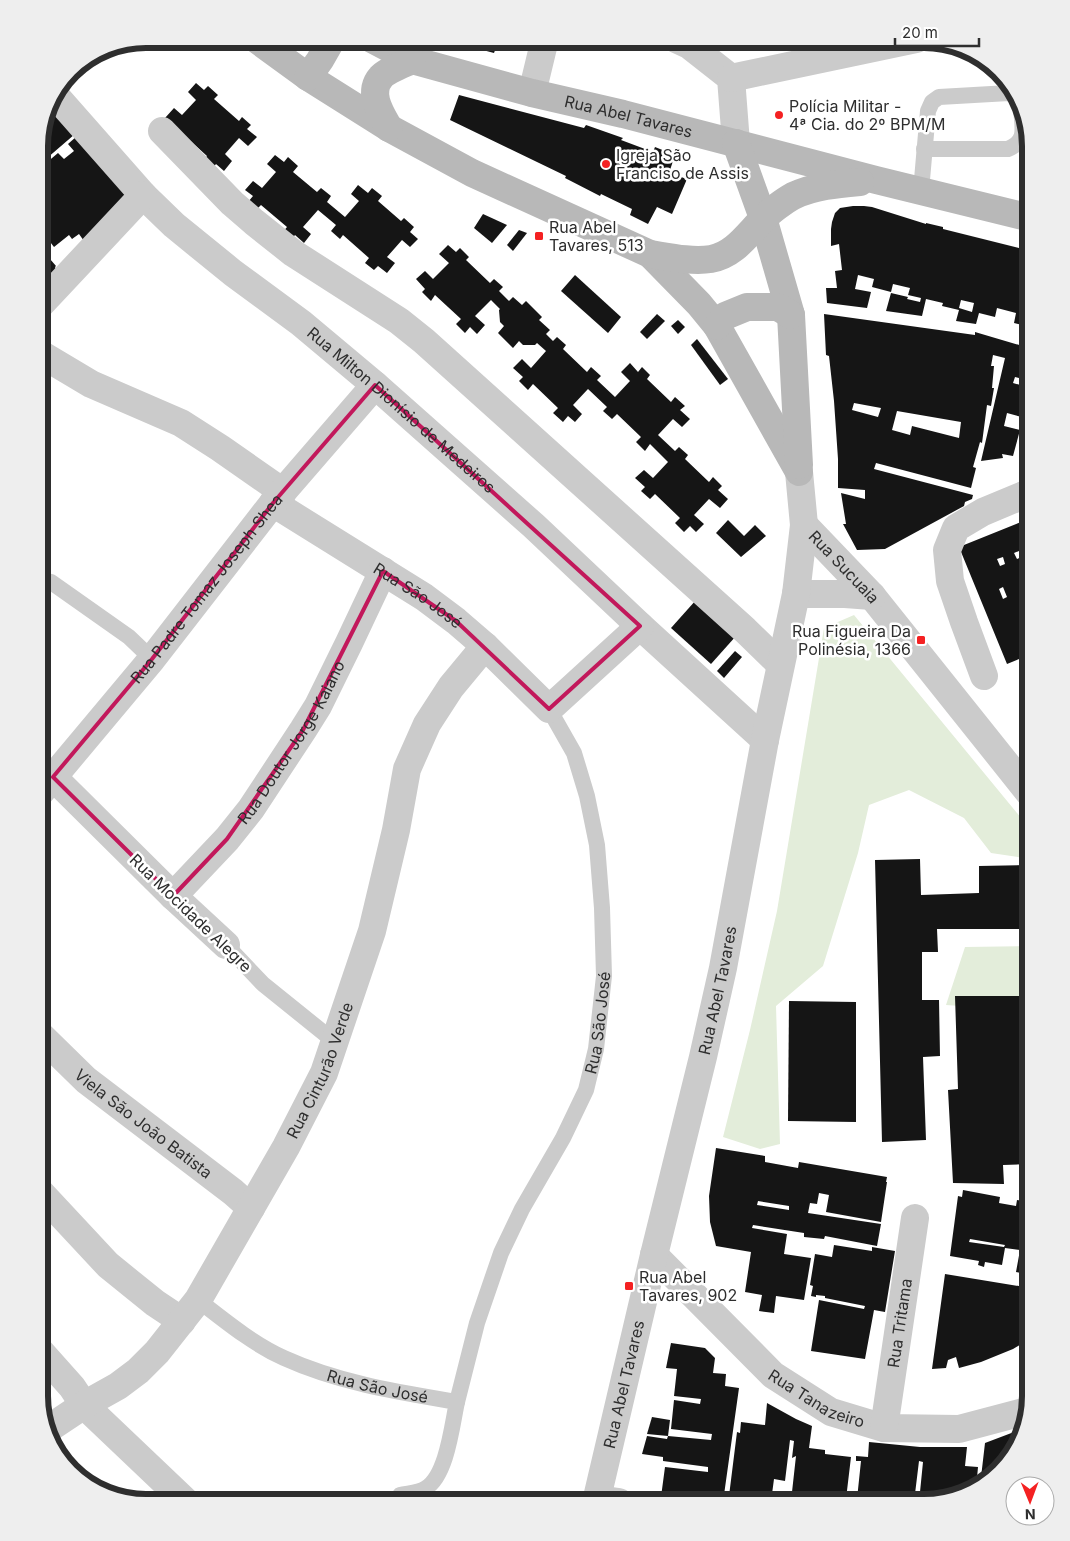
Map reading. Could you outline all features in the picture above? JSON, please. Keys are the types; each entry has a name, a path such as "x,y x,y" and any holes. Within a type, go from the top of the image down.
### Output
{"main road":[{"name":"Rua Abel Tavares","path":"268,48 308,77 389,128 472,173 650,254 699,304 717,326 799,472"},
{"path":"308,77 327,48"},
{"name":"Rua Abel Tavares","path":"389,48 412,60 532,93 736,143 763,218 791,315 799,472"},
{"path":"389,128 376,104 375,89 381,77 412,60"},
{"path":"736,143 1022,216"},
{"path":"650,254 683,259 711,259 727,253 738,245 763,218 792,197 820,186 876,180"},
{"path":"717,326 725,316 747,307 778,307 791,315"}],"street":[{"path":"532,93 543,48"},
{"path":"694,48 730,78 736,143"},
{"path":"730,78 873,48"},
{"name":"Rua Milton Dionísio de Medeiros","path":"59,100 143,194 174,225 233,273 301,322 375,385 534,526 765,740"},
{"path":"162,131 232,203 254,222 293,253 399,321 424,341 738,623 780,664"},
{"path":"48,296 143,194"},
{"name":"Rua São José","path":"48,358 91,384 180,423 220,448 278,498 456,620 549,709"},
{"name":"Rua Padre Tomaz Joseph Shea","path":"48,784 152,659 278,498 375,385"},
{"name":"Rua Abel Tavares","path":"606,1494 654,1256 723,968 765,740 796,594 804,525 799,472"},
{"path":"984,676 950,581 947,550 956,528 983,512 1022,496"},
{"name":"Rua Sucuaia","path":"804,525 872,596"},
{"name":"Rua Doutor Jorge Kaiano","path":"173,896 227,839 251,809 304,730 318,706 382,571"},
{"name":"Rua Sucuaia","path":"796,594 872,596"},
{"path":"872,596 1022,784"},
{"path":"549,709 640,626"},
{"name":"Rua Cinturão Verde","path":"53,1426 84,1405 118,1386 138,1371 157,1352 190,1311 286,1147 324,1073 372,931 396,830 407,768 427,724 451,687 485,646"},
{"name":"Rua Mocidade Alegre","path":"48,788 173,896 226,945"},
{"name":"Viela São João Batista","path":"48,1043 86,1080 233,1192 251,1208"},
{"path":"48,1201 108,1264 155,1303 190,1311"},
{"name":"Rua Tritama","path":"884,1428 914,1218"},
{"name":"Rua Tanazeiro","path":"654,1256 773,1375 830,1412 884,1428 959,1428 1021,1412"},
{"path":"48,1360 72,1387 84,1405 173,1493"}],"lane":[{"path":"921,191 928,111 932,102 939,97 1008,94"},
{"path":"924,149 1008,149 1017,145 1022,137"},
{"path":"48,581 129,637 152,659"},
{"name":"Rua São José","path":"190,1311 243,1334 282,1357 326,1375 360,1384 457,1402 477,1322 501,1254 522,1209 563,1138 586,1090 596,1049 604,976 602,908 597,845 587,796 574,753 549,709"},
{"name":"Rua Mocidade Alegre","path":"226,945 263,984 335,1042"},
{"path":"407,1493 425,1489 435,1481 442,1466 457,1402"}],"highlighted area":[{"path":"375,385 640,626 549,709 456,621 383,571 303,730 227,839 173,896 53,777 152,659 273,503"}],"green space":[{"path":"854,615 1022,819 1022,858 991,853 964,818 909,790 869,805 858,853 823,966 776,1006 780,1144 760,1149 723,1137 777,911 824,628"},
{"path":"1022,946 1022,1010 946,1005 965,947"}],"building":[{"path":"475,48 496,48 494,53"},
{"path":"196,83 204,90 208,86 218,95 214,99 239,121 242,117 251,125 247,129 257,137 248,146 239,138 225,154 232,161 224,171 216,164 212,169 203,161 207,156 165,118 174,108 182,115 196,100 188,92"},
{"name":"Igreja São Franciso de Assis","path":"459,95 584,128 586,125 623,138 621,140 653,152 655,147 675,155 669,173 687,179 672,214 657,207 648,224 630,215 632,209 601,194 600,196 565,178 566,176 450,120"},
{"path":"54,111 75,134 48,157 48,132"},
{"path":"77,136 128,193 84,241 79,234 72,239 69,235 54,247 48,239 48,161 58,153 64,159 74,151 68,144"},
{"path":"275,155 284,162 288,157 298,166 293,172 317,192 321,188 331,196 327,202 345,217 359,201 351,194 358,185 368,193 372,188 382,196 378,201 401,221 404,218 414,227 410,232 418,239 410,247 402,240 387,257 395,263 387,273 378,266 374,270 365,263 369,258 343,235 340,239 331,231 336,225 318,210 303,227 311,234 304,243 295,235 291,240 282,233 287,227 261,205 257,209 248,202 253,196 245,190 253,181 262,188 276,172 267,164"},
{"path":"853,206 872,207 926,224 943,227 943,229 1022,249 1022,325 1014,323 1016,313 997,308 995,317 979,313 976,324 956,321 959,310 942,306 943,303 926,299 922,316 886,311 891,293 920,302 921,298 908,295 910,288 893,284 891,292 872,287 874,279 858,275 855,289 871,292 867,308 827,303 826,288 837,288 835,271 842,270 839,244 831,246 831,229 835,213 840,208","holes":["961,300 974,303 972,312 959,308"]},
{"path":"483,214 507,225 492,243 474,228"},
{"path":"519,230 527,233 513,251 507,245"},
{"path":"448,245 456,252 460,248 469,257 466,260 490,283 494,279 503,287 499,291 509,301 513,297 522,305 526,301 542,317 539,320 550,330 546,334 553,341 557,337 566,345 563,349 587,372 591,367 601,376 597,380 615,397 630,381 621,372 630,363 638,372 642,367 650,375 647,379 671,402 675,397 685,406 680,410 690,419 682,427 673,419 658,435 675,451 679,447 688,455 685,459 709,482 713,477 722,486 718,490 728,499 720,508 709,499 694,515 704,524 696,532 690,526 684,532 675,523 680,518 655,494 650,499 641,491 645,487 635,478 644,470 653,478 668,462 650,444 645,451 636,442 641,437 617,414 612,419 603,411 607,407 588,389 573,405 582,414 575,422 568,416 563,422 553,413 558,408 533,384 528,390 519,381 523,377 513,368 522,359 531,368 546,351 537,343 535,345 523,345 519,341 513,348 498,333 504,326 500,322 500,309 491,300 475,316 485,325 477,334 470,327 465,333 456,324 461,319 435,295 431,301 422,292 425,289 416,279 425,271 433,279 449,263 439,254"},
{"path":"50,259 56,266 56,269 48,278 48,261"},
{"path":"575,275 621,317 608,333 561,291"},
{"path":"657,314 665,321 647,339 640,332"},
{"path":"824,314 975,335 975,332 1022,346 1022,379 1015,377 1013,383 1022,386 1022,417 1007,413 1004,426 1020,430 1013,456 1002,454 1003,458 981,461 1005,358 993,355 991,366 994,366 992,388 994,388 991,406 987,405 982,443 980,442 973,467 976,468 971,488 876,463 874,469 973,495 972,499 965,502 964,506 885,549 857,550 843,524 846,524 841,493 865,499 865,490 838,488 838,459 829,356 826,355","holes":["854,403 881,408 878,417 852,410","897,411 961,422 959,438 912,426 910,435 892,430"]},
{"path":"678,320 685,327 678,334 671,326"},
{"path":"697,339 728,379 720,385 691,345"},
{"path":"1022,448 1022,461 1019,460"},
{"path":"728,520 744,536 755,525 766,536 741,557 716,533"},
{"path":"1022,522 1022,550 1014,553 1017,559 1022,557 1022,658 1007,664 959,547","holes":["1003,557 1005,564 1000,566 997,559","1003,587 1007,597 1003,599 999,589"]},
{"path":"696,600 736,636 711,664 671,628"},
{"path":"735,651 742,657 724,678 717,671"},
{"path":"920,859 921,895 979,893 979,866 1022,865 1022,929 937,929 938,952 922,952 922,1000 939,1000 940,1056 923,1057 926,1140 882,1142 875,860"},
{"path":"955,996 1022,996 1022,1164 1003,1165 1004,1184 953,1183 948,1090 958,1089"},
{"path":"789,1001 856,1002 856,1122 788,1121"},
{"path":"716,1148 765,1156 765,1162 798,1168 799,1162 887,1177 881,1222 826,1212 829,1195 819,1193 817,1204 810,1203 808,1213 881,1224 877,1246 825,1236 824,1239 804,1237 804,1233 753,1225 752,1228 787,1234 784,1254 811,1258 804,1300 776,1296 774,1313 759,1311 762,1295 745,1292 751,1252 716,1246 710,1222 709,1196","holes":["758,1201 789,1206 789,1210 757,1205"]},
{"path":"963,1190 1000,1197 999,1203 1016,1206 1017,1200 1022,1201 1022,1273 1016,1272 1020,1250 1005,1248 1002,1265 985,1262 984,1267 978,1265 979,1261 950,1256 958,1196 962,1197","holes":["970,1239 1005,1245 1004,1247 969,1242"]},
{"path":"834,1245 872,1251 872,1247 895,1251 885,1312 874,1310 865,1359 811,1351 819,1300 864,1309 865,1306 825,1298 825,1296 811,1296 813,1286 810,1285 815,1254 832,1257"},
{"path":"945,1274 1022,1287 1022,1344 981,1362 959,1368 956,1357 948,1360 946,1368 932,1369"},
{"path":"671,1343 705,1348 715,1358 713,1373 726,1374 725,1386 739,1388 724,1494 661,1494 665,1467 708,1472 708,1467 663,1461 663,1457 642,1454 647,1436 667,1439 668,1436 711,1440 712,1434 671,1429 674,1400 700,1404 701,1399 674,1396 677,1369 666,1368"},
{"path":"767,1403 812,1426 809,1448 825,1450 825,1454 851,1457 847,1494 792,1492 796,1456 792,1458 794,1441 790,1440 785,1481 774,1479 772,1494 729,1494 737,1432 740,1433 741,1422 765,1425"},
{"path":"652,1417 670,1420 668,1436 647,1434"},
{"path":"1016,1431 1002,1455 994,1465 981,1475 985,1443"},
{"path":"869,1442 920,1447 967,1447 965,1466 978,1467 977,1478 950,1490 920,1494 923,1462 919,1461 915,1494 858,1494 861,1461 856,1461 856,1456 868,1457"}],"place":[{"name":"Polícia Militar - 4ª Cia. do 2º BPM/M","path":"779,115"},
{"name":"Igreja São Franciso de Assis","path":"606,164"},
{"name":"Rua Abel Tavares, 513","path":"539,236"},
{"name":"Rua Figueira Da Polinésia, 1366","path":"921,640"},
{"name":"Rua Abel Tavares, 902","path":"629,1286"}]}
